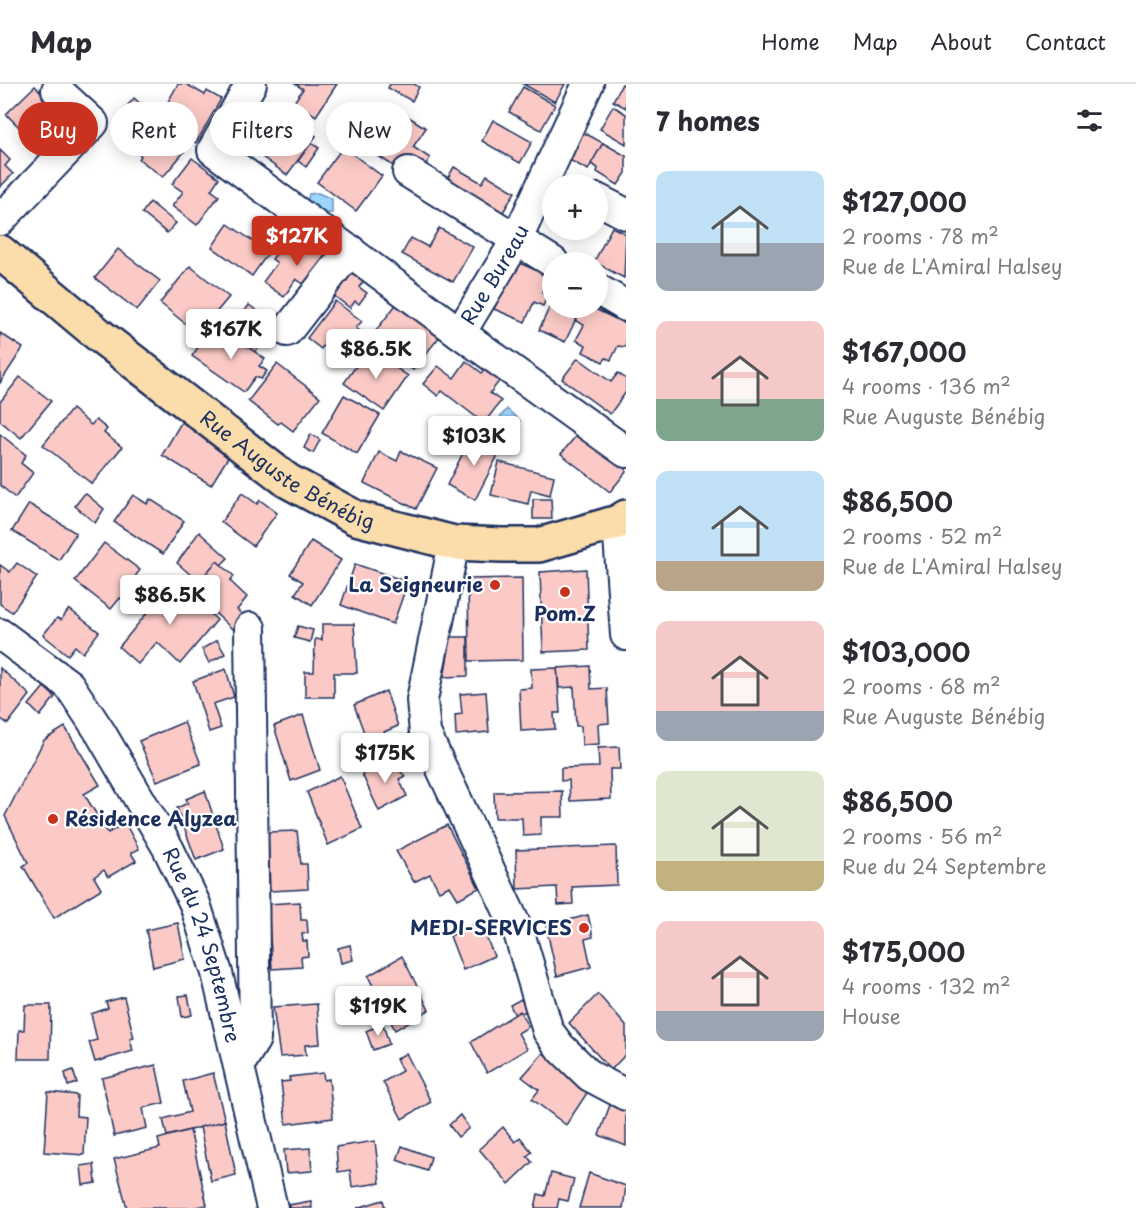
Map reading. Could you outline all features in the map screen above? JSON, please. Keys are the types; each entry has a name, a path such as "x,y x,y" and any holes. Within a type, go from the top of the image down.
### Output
{"main road":[{"name":"Rue Auguste Bénébig","path":"0,252 99,335 288,481 356,518 454,543 539,545 622,520"}],"street":[{"path":"251,84 213,150 460,333 622,439"},
{"name":"Rue Bureau","path":"560,174 588,84"},
{"path":"0,220 93,123 57,90"},
{"path":"408,172 542,256"},
{"name":"Rue Bureau","path":"460,333 542,203"},
{"path":"608,205 626,214"},
{"path":"286,331 350,250"},
{"path":"608,295 626,306"},
{"path":"622,520 626,635"},
{"path":"454,543 422,700 425,733 519,933 548,1030 560,1047 590,1076 626,1095"},
{"path":"239,1065 255,1039 250,628"},
{"name":"Rue du 24 Septembre","path":"0,634 67,682 100,732 168,848 195,904 217,973 272,1208"}],"water":[{"path":"318,193 332,199 332,213 322,213 307,202 309,194"},
{"path":"507,409 520,421 506,438 492,427"}],"building":[{"path":"178,84 186,84 205,95 207,91 221,99 219,102 210,102 210,118 198,139 198,102 168,102"},
{"path":"295,84 337,84 316,116 314,102 294,102 303,89"},
{"path":"390,84 414,84 419,87 412,101 388,88"},
{"path":"523,84 565,84 555,102"},
{"path":"622,84 626,86 626,108 613,101"},
{"path":"35,86 51,102 18,102"},
{"path":"523,87 555,105 541,130 509,112"},
{"path":"18,102 18,126 6,114"},
{"path":"613,106 626,114 626,144 600,129"},
{"path":"412,119 426,128 413,147 430,158 419,175 401,171 378,156 412,156"},
{"path":"493,120 532,142 520,163 482,141"},
{"path":"577,129 603,143 588,170 562,156"},
{"path":"603,143 626,156 626,173 618,185 608,179 608,174 597,172 598,168 591,164"},
{"path":"314,145 319,148 314,155"},
{"path":"0,150 10,160 5,166 13,174 0,187"},
{"path":"141,156 181,156 163,177 139,159"},
{"path":"261,156 301,156 287,175"},
{"path":"302,156 314,156 306,167 298,161"},
{"path":"336,156 355,156 382,176 356,211 317,182"},
{"path":"192,158 219,178 211,190 219,196 197,225 172,206 183,192 172,184"},
{"path":"454,167 482,183 487,175 515,192 499,219 443,186"},
{"path":"150,202 176,223 167,233 142,213"},
{"path":"228,224 269,252 252,276 212,247"},
{"path":"612,227 626,234 624,278 608,269 608,252 599,252 605,240 608,240"},
{"path":"439,228 473,247 453,282 402,254 411,238 428,247"},
{"path":"289,236 303,247 310,243 333,260 312,290 296,279 284,297 263,282 277,263 272,259"},
{"path":"118,249 160,281 137,310 95,278"},
{"path":"352,261 369,274 359,287 367,293 359,304 355,301 350,308 333,295"},
{"path":"515,261 542,273 542,306 534,302 525,322 494,309"},
{"path":"190,266 229,297 198,334 160,303"},
{"path":"335,301 362,321 356,328 364,334 346,357 329,338 321,349 307,338"},
{"path":"398,302 441,335 413,370 371,337"},
{"path":"249,305 276,324 255,352 229,333"},
{"path":"608,315 626,324 626,347 618,346 611,360 606,358 603,362 583,352 586,345 576,340 584,325 576,321 578,318 608,318"},
{"path":"545,318 577,318 565,342 539,330"},
{"path":"225,331 265,359 259,366 267,371 261,379 255,377 244,392 192,356 206,336 217,343"},
{"path":"0,333 23,348 0,383"},
{"path":"368,349 408,376 384,411 344,383"},
{"path":"578,358 611,382 618,373 626,379 626,392 610,414 562,379"},
{"path":"466,361 482,373 485,369 500,380 490,393 501,401 484,423 442,391 438,396 423,384 438,366 454,378"},
{"path":"277,364 320,397 293,431 281,422 278,424 248,401"},
{"path":"20,377 51,401 21,438 0,421 0,402"},
{"path":"344,395 380,415 357,454 322,433"},
{"path":"72,409 91,425 96,420 107,429 104,433 122,447 92,484 43,445"},
{"path":"182,421 232,451 211,485 162,455"},
{"path":"580,431 626,467 626,472 610,492 561,454"},
{"path":"0,434 26,455 21,463 33,473 15,498 0,485"},
{"path":"311,434 320,440 313,453 304,448"},
{"path":"472,435 501,449 475,500 447,485"},
{"path":"401,451 437,468 416,509 364,483 379,452 397,461"},
{"path":"499,462 554,476 550,495 531,490 528,504 491,495"},
{"path":"85,493 104,509 95,523 75,506"},
{"path":"242,493 257,504 260,500 277,513 253,546 221,522"},
{"path":"133,495 147,504 150,499 184,521 163,554 114,522"},
{"path":"533,499 551,499 552,519 533,519"},
{"path":"29,504 76,533 59,560 12,531"},
{"path":"199,532 228,558 221,565 217,561 199,582 177,563"},
{"path":"311,541 341,560 312,605 295,594 303,582 290,574"},
{"path":"104,543 140,570 131,582 148,595 136,610 120,598 111,609 75,581"},
{"path":"217,561 234,576 230,581 247,597 237,610 243,615 232,629 191,590"},
{"path":"17,563 37,577 12,612 0,604 0,565 10,572"},
{"path":"355,564 408,582 393,624 341,605"},
{"path":"586,569 589,650 543,652 540,572"},
{"path":"522,578 523,660 469,661 468,579"},
{"path":"174,580 217,620 180,664 157,642 138,664 119,647"},
{"path":"69,609 99,632 83,653 75,646 68,655 43,635 57,618 61,620"},
{"path":"322,624 354,624 357,673 334,673 334,697 305,697 305,672 314,672 315,639 322,640"},
{"path":"298,626 313,630 310,642 294,638"},
{"path":"451,637 468,637 468,676 444,677"},
{"path":"217,640 225,654 209,663 202,649"},
{"path":"590,666 591,689 607,688 609,723 598,724 599,744 582,745 581,726 576,726 574,687 559,688 557,668"},
{"path":"0,668 30,695 8,724 0,718"},
{"path":"557,668 560,713 554,713 555,729 521,731 519,689 532,688 531,669"},
{"path":"226,669 234,697 213,704 221,728 209,732 193,681"},
{"path":"44,687 55,697 40,716 29,705"},
{"path":"386,691 398,726 384,732 387,741 370,749 354,705"},
{"path":"486,692 489,732 456,735 455,715 462,714 460,694"},
{"path":"303,715 320,770 291,781 274,726"},
{"path":"184,722 201,764 157,781 139,741"},
{"name":"Résidence Alyzea","path":"65,727 100,785 84,794 108,833 125,823 139,849 131,853 136,861 108,877 104,870 94,877 101,889 54,918 23,866 28,863 5,816 44,740"},
{"path":"619,747 620,769 610,769 611,799 570,801 569,780 561,781 561,768 599,767 598,748"},
{"path":"388,759 405,776 399,779 407,796 379,811 362,774"},
{"path":"340,776 362,829 328,845 307,792"},
{"path":"205,791 224,849 196,860 177,808 188,803 186,799"},
{"path":"562,791 563,817 541,817 541,835 523,836 522,818 495,818 494,792"},
{"path":"447,825 479,888 458,899 450,886 439,891 430,874 414,882 396,851"},
{"path":"297,831 301,864 307,864 308,889 270,891 268,832"},
{"path":"616,846 617,885 572,887 573,904 558,905 557,887 517,889 516,850"},
{"path":"300,902 301,920 307,920 308,933 302,934 303,941 307,941 308,956 301,957 302,967 272,969 268,904"},
{"path":"588,915 593,937 585,939 591,967 557,976 546,926"},
{"path":"480,922 494,956 463,970 450,936"},
{"path":"178,923 185,959 153,967 146,930"},
{"path":"350,945 353,960 341,963 338,948"},
{"path":"402,956 429,1010 395,1030 368,976"},
{"path":"598,994 626,1026 626,1054 611,1070 569,1023"},
{"path":"188,995 192,1015 182,1017 179,996"},
{"path":"124,997 134,1038 130,1039 133,1051 95,1062 89,1042 97,1040 91,1014 108,1008 106,1002"},
{"path":"521,999 527,1011 515,1015 510,1005"},
{"path":"317,1004 320,1044 305,1045 306,1055 280,1057 273,1007"},
{"path":"25,1005 51,1005 50,1059 18,1059 19,1030 24,1030"},
{"path":"520,1011 528,1027 518,1033 527,1049 487,1073 471,1042"},
{"path":"383,1024 389,1044 373,1050 366,1031"},
{"path":"406,1053 431,1102 402,1119 383,1082 402,1071 396,1059"},
{"path":"543,1053 589,1090 566,1125 532,1099 539,1090 522,1077"},
{"path":"156,1065 164,1103 143,1108 147,1128 114,1136 102,1078"},
{"path":"73,1070 77,1083 68,1086 65,1073"},
{"path":"213,1073 225,1121 167,1136 163,1119 190,1112 183,1081"},
{"path":"323,1073 324,1080 329,1079 333,1118 286,1124 281,1082 290,1081 289,1077"},
{"path":"48,1092 77,1095 76,1116 86,1117 84,1155 44,1152"},
{"path":"610,1105 626,1111 626,1146 599,1135"},
{"path":"460,1115 469,1128 458,1137 449,1125"},
{"path":"225,1121 236,1175 211,1181 200,1127"},
{"path":"503,1127 515,1142 520,1137 532,1152 527,1156 532,1162 509,1184 479,1149"},
{"path":"190,1130 207,1205 191,1208 127,1208 114,1159 160,1148 158,1139"},
{"path":"375,1141 380,1183 352,1187 350,1170 338,1172 336,1147"},
{"path":"402,1146 431,1157 427,1171 397,1160"},
{"path":"310,1148 312,1171 286,1173 284,1150"},
{"path":"94,1164 96,1183 83,1185 81,1166"},
{"path":"551,1173 574,1179 568,1201 559,1199 557,1208 535,1208 538,1194 545,1196"},
{"path":"589,1173 626,1186 623,1208 579,1208"},
{"path":"383,1200 385,1208 357,1208"},
{"path":"311,1201 312,1208 289,1208 289,1205"}],"place":[{"name":"La Seigneurie","path":"495,585"},
{"name":"Pom.Z","path":"565,592"},
{"name":"Résidence Alyzea","path":"53,819"},
{"name":"MEDI-SERVICES","path":"584,928"}]}
